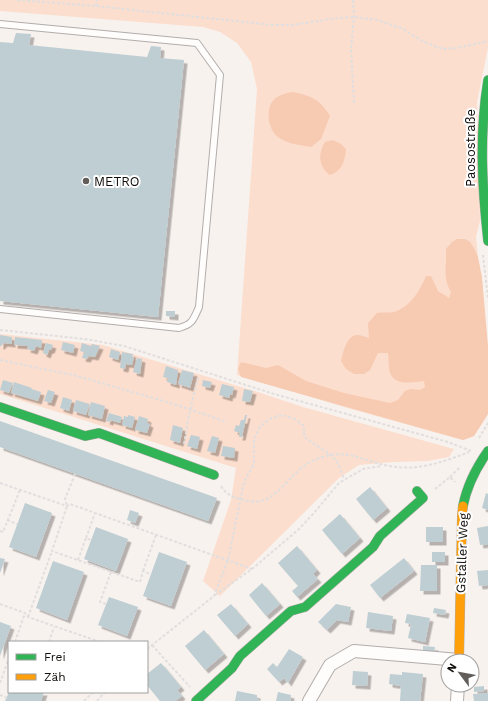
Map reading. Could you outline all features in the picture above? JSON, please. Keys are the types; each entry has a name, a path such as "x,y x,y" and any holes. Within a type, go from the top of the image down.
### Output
{"street":[{"name":"Paosostraße","path":"488,80 483,104 481,166 488,241"},
{"path":"0,407 85,436 99,433 214,475"},
{"name":"Gstaller Weg","path":"459,653 462,515 466,492 479,464 488,451"},
{"path":"197,700 232,668 240,656 291,611 305,607 373,547 380,536 420,494"},
{"path":"309,701 330,665 354,651 440,659"}],"lane":[{"path":"0,24 197,43 220,75 199,307 193,322 179,328 0,309"}],"path":[{"path":"17,0 96,6 272,25 293,25 329,19 354,17 377,20 401,28 424,42 443,49 457,48 488,41"},
{"path":"96,6 97,0"},
{"path":"352,0 354,17 351,48 354,103"},
{"path":"483,250 488,298"},
{"path":"0,330 85,339 124,346 274,394 448,442 472,451 442,463 397,468 384,466 358,457 343,454 331,455 319,458 304,466 279,491 265,500 252,502 226,493 214,475"},
{"path":"0,360 78,376 227,422"},
{"path":"184,444 198,378"},
{"path":"214,596 228,560 244,482 254,464 254,440 259,428 270,419 282,415 295,419 304,426 304,437 331,455 338,463 344,479"},
{"path":"148,648 252,568 298,530 344,479 363,469 384,466"},
{"path":"28,617 67,506 66,499 75,474"},
{"path":"420,494 450,477 466,492"},
{"path":"0,483 67,506 70,504 252,568"},
{"path":"0,531 3,532 20,490"},
{"path":"78,560 95,513"},
{"path":"7,520 17,524"},
{"path":"52,551 140,582 156,535"},
{"path":"86,538 91,540"},
{"path":"106,604 100,602 111,572"},
{"path":"143,572 150,574"},
{"path":"0,604 54,627 97,641"},
{"path":"15,641 25,614"},
{"path":"49,641 54,627"},
{"path":"152,645 197,700"},
{"path":"0,683 8,663"},
{"path":"88,698 89,693"},
{"path":"84,701 92,693"},
{"path":"96,701 104,693"},
{"path":"0,695 7,698"}],"shaded area":[{"path":"0,0 488,0 488,48 477,102 480,221 476,237 488,354 488,414 474,436 463,440 237,375 257,89 251,62 237,43 220,32 203,27 0,11"},
{"path":"293,92 305,95 319,102 330,116 321,139 311,147 285,141 274,133 270,126 269,108 271,104 277,97"},
{"path":"333,140 341,144 346,149 345,158 342,165 337,171 330,175 321,164 320,155 325,142"},
{"path":"457,239 465,239 470,242 478,257 482,277 488,346 488,414 474,436 463,440 241,377 238,369 241,362 266,368 278,365 306,381 344,393 390,403 398,400 405,391 411,389 420,390 425,387 424,381 397,381 391,375 389,370 388,353 378,353 370,370 364,374 354,374 346,369 341,361 350,338 357,335 369,338 368,323 377,313 394,312 400,310 414,298 426,276 431,276 438,291 449,298 451,292 446,276 446,249"},
{"path":"0,334 103,345 303,407 454,449 449,457 428,461 359,465 339,478 220,596 203,581 231,500 236,468 0,394"}],"building":[{"name":"METRO","path":"16,33 31,34 29,45 147,57 151,46 161,47 160,58 184,60 158,317 0,301 0,42 13,43"},
{"path":"166,311 175,311 175,317 166,316"},
{"path":"0,335 12,337 12,344 4,343 0,346"},
{"path":"15,337 42,340 41,348 36,346 34,351 27,349 28,346 14,345"},
{"path":"63,342 75,345 73,353 61,350"},
{"path":"46,343 53,345 47,355 43,353"},
{"path":"82,343 91,346 92,344 100,346 95,357 89,356 87,359 82,358 84,352 80,351"},
{"path":"111,349 120,352 118,360 109,357"},
{"path":"122,352 133,354 132,357 134,357 132,365 126,364 125,369 120,368"},
{"path":"137,358 142,359 140,374 133,372"},
{"path":"166,366 178,370 176,385 167,382 168,378 163,377"},
{"path":"182,370 194,373 190,388 178,384"},
{"path":"3,380 13,383 9,393 0,390"},
{"path":"203,380 212,382 210,388 202,386"},
{"path":"14,382 41,392 38,401 11,393"},
{"path":"222,384 234,387 232,395 230,394 229,398 219,395"},
{"path":"244,389 253,391 250,402 242,401"},
{"path":"48,390 55,392 51,403 44,401"},
{"path":"63,397 72,400 69,411 60,408"},
{"path":"76,400 90,404 86,415 73,411"},
{"path":"91,402 105,406 102,419 88,415"},
{"path":"109,413 122,417 120,423 110,420 110,422 106,421"},
{"path":"128,415 135,417 132,428 122,425 124,416 128,417"},
{"path":"245,415 247,415 242,437 239,437 240,433 234,431 236,425 239,426 241,420 244,420"},
{"path":"139,416 148,419 147,423 150,424 147,433 135,430"},
{"path":"0,421 217,498 208,521 0,447"},
{"path":"173,425 183,428 180,443 170,440"},
{"path":"191,435 200,437 197,449 187,446"},
{"path":"212,436 219,438 215,453 207,451"},
{"path":"223,446 235,448 234,458 221,456"},
{"path":"370,487 387,508 373,520 356,499"},
{"path":"486,493 488,494 488,510 482,508"},
{"path":"25,503 52,513 36,557 9,547"},
{"path":"130,510 139,513 135,523 127,520"},
{"path":"340,514 360,538 342,554 322,530"},
{"path":"488,526 488,544 480,545 477,528"},
{"path":"96,527 128,539 116,571 84,559"},
{"path":"426,527 443,527 443,542 426,542"},
{"path":"297,546 317,570 313,574 318,579 297,597 292,591 298,586 278,563"},
{"path":"159,552 187,562 171,606 143,596"},
{"path":"432,552 445,552 445,562 432,562"},
{"path":"0,558 5,559 0,573"},
{"path":"404,558 414,571 380,598 370,585"},
{"path":"53,561 84,572 67,620 36,608"},
{"path":"421,565 437,565 437,591 420,591"},
{"path":"488,570 488,585 479,586 477,571"},
{"path":"262,583 280,604 266,616 249,595"},
{"path":"109,597 138,607 127,636 98,625"},
{"path":"231,604 248,624 235,636 217,615"},
{"path":"336,604 351,607 348,622 337,620 327,630 318,622"},
{"path":"434,608 446,610 445,615 433,613"},
{"path":"368,612 393,616 391,631 366,628"},
{"path":"407,614 430,618 425,642 408,638 411,624 405,623"},
{"path":"0,622 11,626 0,656"},
{"path":"204,630 224,654 205,670 185,646"},
{"path":"423,646 435,647 434,653 423,652"},
{"path":"289,649 303,657 288,683 284,678 279,682 267,669 273,663 277,667"},
{"path":"161,663 181,687 177,690 182,696 175,701 160,701 148,686 148,673"},
{"path":"353,671 368,672 367,686 352,685"},
{"path":"402,672 423,674 420,701 400,701 401,686 389,684 390,674 402,675"},
{"path":"480,686 484,686 484,691 480,691"},
{"path":"237,691 257,695 257,699 261,701 235,701"},
{"path":"278,692 291,695 290,701 276,701"},
{"path":"9,693 44,693 41,701 5,701"},
{"path":"488,693 488,701 474,701 473,694"}],"traffic: fast":[{"path":"488,80 482,140 484,201 488,241"},
{"path":"0,407 85,436 99,433 214,475"},
{"path":"463,506 472,477 488,451"},
{"path":"196,701 232,668 240,656 291,611 305,607 373,547 380,536 423,498 417,491"}],"traffic: slow":[{"path":"459,653 463,506"}],"place":[{"name":"METRO","path":"86,181"}]}
